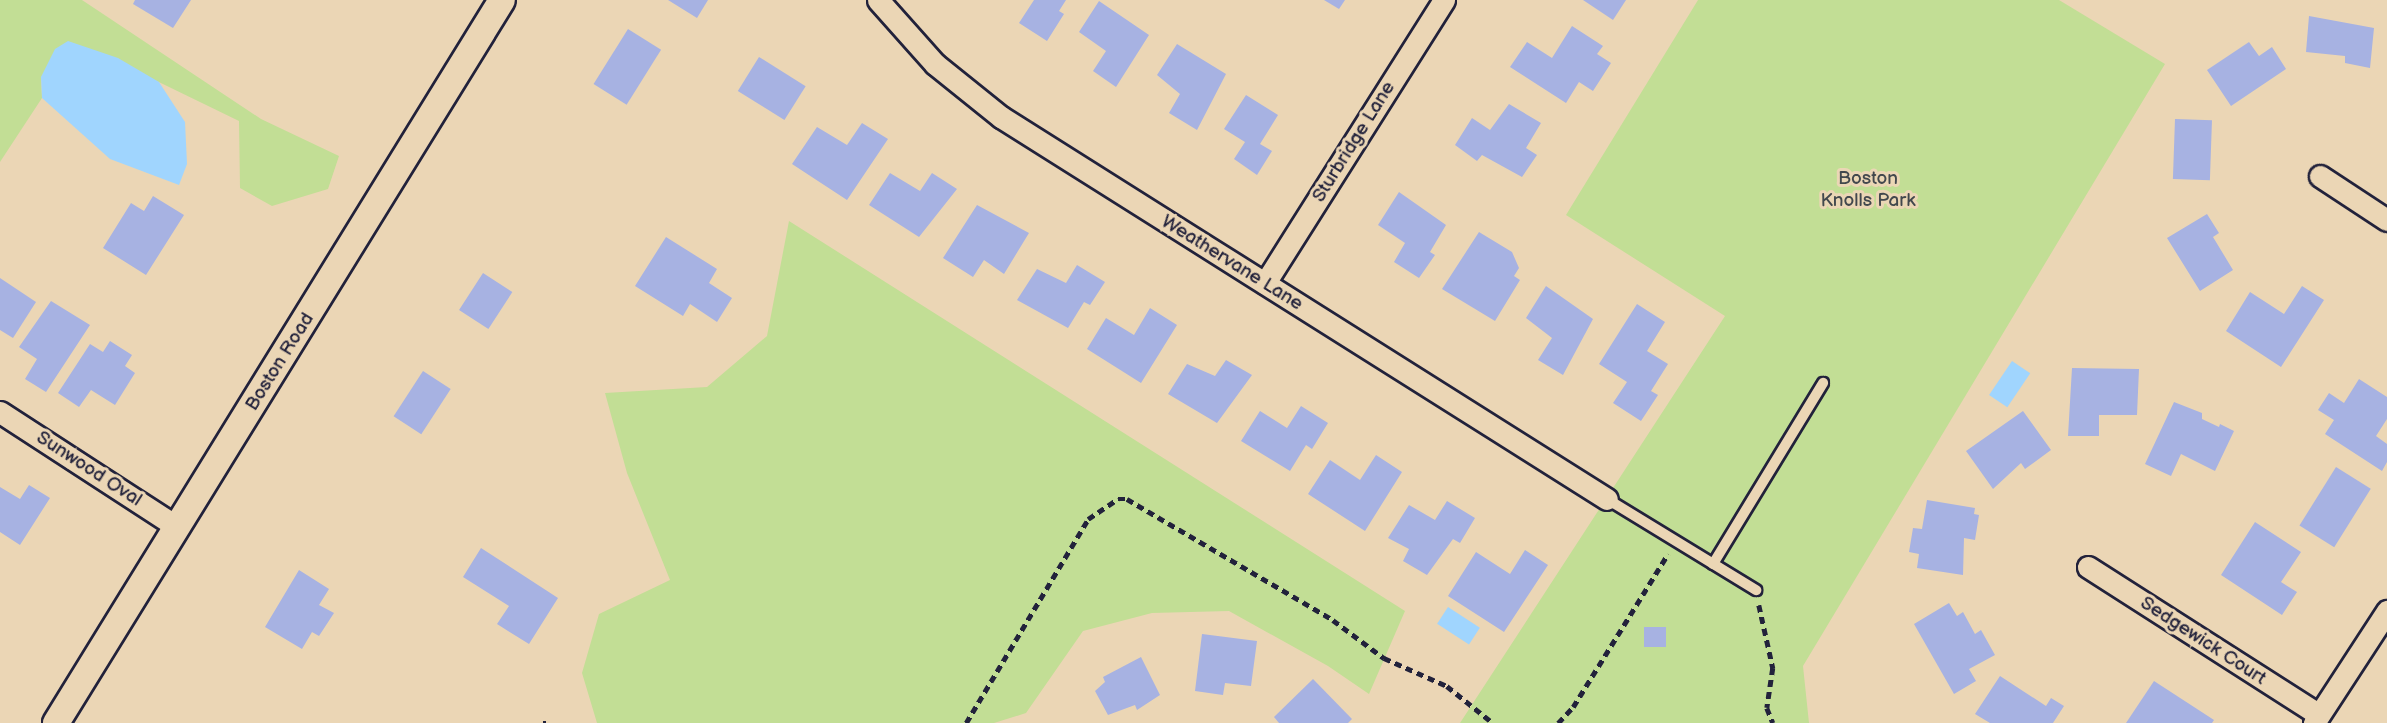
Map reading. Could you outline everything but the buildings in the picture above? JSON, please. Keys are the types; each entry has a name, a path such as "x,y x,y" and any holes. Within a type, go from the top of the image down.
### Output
{"street":[{"name":"Boston Road","path":"56,723 502,0"},
{"name":"Weathervane Lane","path":"878,0 970,96 1607,499"},
{"name":"Sturbridge Lane","path":"1265,283 1444,0"},
{"path":"2320,176 2387,220"},
{"name":"Sunwood Oval","path":"0,412 177,527"},
{"name":"Sedgewick Court","path":"2088,567 2316,719"},
{"path":"2316,719 2387,611"}],"lane":[{"path":"1713,564 1823,383"},
{"path":"1607,499 1756,590"}],"path":[{"path":"965,723 1088,519 1118,499 1138,505 1333,620 1384,658 1447,686 1493,723"},
{"path":"1558,723 1573,707 1676,541"},
{"path":"1756,590 1773,668 1767,708 1773,723"}],"green space":[{"path":"0,0 82,0 261,119 339,156 328,189 272,206 240,188 239,121 95,51 41,77 42,98 0,162"},
{"name":"Boston Knolls Park","path":"1698,0 2059,0 2165,64 1803,666 1809,723 1460,723 1725,316 1566,215"},
{"path":"789,221 1405,611 1369,694 1328,666 1229,611 1152,613 1083,631 1026,713 994,723 597,723 582,673 599,614 670,580 627,473 605,393 707,387 767,336"}],"water":[{"path":"68,41 118,58 159,82 185,122 187,164 179,185 110,159 42,98 41,77 55,49"},
{"path":"2012,361 2030,373 2007,407 1989,395"},
{"path":"1448,607 1480,628 1469,644 1437,624"}]}
